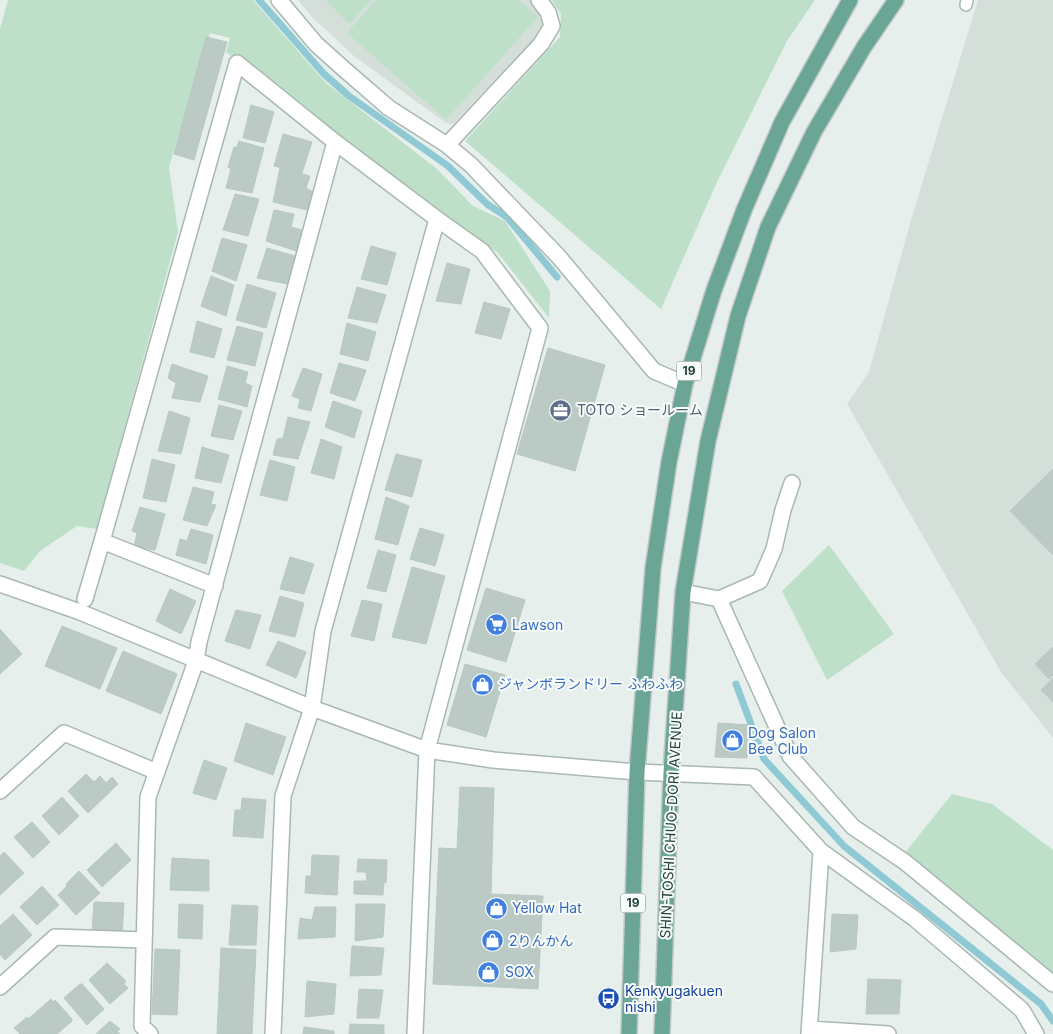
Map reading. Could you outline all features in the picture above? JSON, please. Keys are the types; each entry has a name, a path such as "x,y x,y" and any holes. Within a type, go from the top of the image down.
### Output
{"main road":[{"name":"19","path":"629,1034 638,772 652,568 669,462 685,384 714,290 744,210 782,122 850,0"},
{"name":"SHIN-TOSHI CHUO-DORI AVENUE","path":"662,1034 671,774 683,592 708,441 738,316 768,227 814,132 864,47 896,0"}],"street":[{"path":"279,0 316,44 389,108 447,145 471,165 559,257 654,371 685,384"},
{"path":"447,145 541,44 552,26 548,12 540,0"},
{"path":"85,599 237,63 335,142 482,251 540,328 427,750 415,1034"},
{"path":"150,1034 142,1026 148,797 196,661 199,642 335,142"},
{"path":"273,1034 283,796 312,708 323,631 437,219"},
{"path":"683,592 719,599 760,581 774,549 783,510 792,483"},
{"path":"102,541 215,586"},
{"path":"3,589 80,612 312,708 427,750 493,760 638,772 754,777 821,851 915,918 1022,1010 1036,1034"},
{"path":"719,599 790,756 853,827 905,862 1053,984"},
{"path":"0,792 64,733 157,772"},
{"path":"821,851 810,1031 888,1034"},
{"path":"0,987 56,937 144,940"}],"shaded area":[{"path":"298,0 531,0 544,17 545,27 453,124 446,123 355,57 310,15"},
{"path":"978,0 1053,0 1053,738 1001,672 847,404 869,372 911,220"}],"green space":[{"path":"8,0 253,0 326,83 437,169 473,206 505,221 550,291 549,318 498,253 226,52 230,38 210,33 169,167 178,232 97,529 77,526 40,551 24,571 0,563 0,29"},
{"path":"326,0 371,0 349,24"},
{"path":"376,0 519,0 538,17 446,120 347,33"},
{"path":"552,0 815,0 787,41 717,182 661,309 465,141 560,37 561,14"},
{"path":"829,545 894,634 827,680 782,591"},
{"path":"952,794 992,804 1053,850 1053,973 904,854"}],"building":[{"path":"206,37 227,42 194,160 174,154"},
{"path":"251,105 274,112 265,143 243,138"},
{"path":"283,134 312,142 302,173 274,166"},
{"path":"239,141 264,148 252,193 226,188 231,169 228,167 234,147 237,147"},
{"path":"280,168 310,176 306,188 317,194 311,211 273,202"},
{"path":"235,194 259,199 248,236 223,230"},
{"path":"274,210 294,214 291,227 302,230 296,251 266,241"},
{"path":"222,238 247,245 236,281 212,271"},
{"path":"371,246 396,253 387,285 361,279"},
{"path":"267,248 295,256 288,284 257,278"},
{"path":"447,263 470,269 461,304 436,301"},
{"path":"211,276 234,285 226,316 201,306"},
{"path":"247,284 276,293 266,328 236,320"},
{"path":"357,287 386,295 377,323 348,318"},
{"path":"484,302 510,309 501,339 475,333"},
{"path":"197,321 222,329 214,358 190,352"},
{"path":"347,323 376,332 368,361 340,354"},
{"path":"237,326 263,333 255,366 227,360"},
{"name":"TOTO ショールーム","path":"548,348 605,365 575,471 517,454"},
{"path":"339,363 366,370 355,401 330,393"},
{"path":"172,364 208,376 200,402 172,398 176,383 168,378"},
{"path":"227,366 248,372 245,383 252,386 247,407 218,399"},
{"path":"303,368 322,374 311,411 298,408 300,399 292,396"},
{"path":"333,401 362,411 354,438 325,427"},
{"path":"219,405 242,411 233,440 211,436"},
{"path":"169,411 190,418 181,454 158,451"},
{"path":"288,417 310,422 298,459 273,455 277,439 283,438"},
{"path":"321,439 342,447 334,479 311,473"},
{"path":"202,447 229,455 221,483 195,478"},
{"path":"396,454 422,460 412,497 385,490"},
{"path":"152,459 175,465 166,502 143,498"},
{"path":"270,460 295,467 287,501 260,495"},
{"path":"1053,469 1053,555 1010,511"},
{"path":"193,487 214,492 211,504 216,505 207,526 183,520"},
{"path":"386,497 409,506 398,545 375,539"},
{"path":"140,507 165,514 155,550 134,547 137,533 132,531"},
{"path":"420,528 444,535 435,566 410,559"},
{"path":"191,529 213,535 206,564 176,555 180,539 187,541"},
{"path":"378,550 396,555 386,592 367,588"},
{"path":"290,557 314,564 304,594 280,589"},
{"path":"412,567 445,576 426,644 392,637"},
{"name":"Lawson","path":"486,588 525,600 506,662 467,650"},
{"path":"170,589 196,601 181,634 156,621"},
{"path":"280,596 304,603 295,637 269,631"},
{"path":"362,600 382,604 374,641 351,636"},
{"path":"236,610 261,615 250,649 225,641"},
{"path":"62,626 117,648 100,689 45,666"},
{"path":"0,629 22,654 0,674"},
{"path":"278,641 306,652 296,678 266,665"},
{"path":"1053,647 1053,675 1049,679 1035,664"},
{"path":"123,651 177,674 161,714 106,691"},
{"path":"465,664 505,675 486,737 447,725"},
{"path":"1053,678 1053,702 1041,690"},
{"path":"246,723 286,737 273,775 234,761"},
{"name":"Dog Salon Bee Club","path":"718,723 749,725 747,758 715,757"},
{"path":"204,760 227,768 216,800 193,793"},
{"path":"86,774 94,782 100,776 106,783 112,777 118,784 88,813 68,791"},
{"path":"460,787 494,788 491,894 543,896 538,989 433,984 439,848 457,849"},
{"path":"62,797 79,816 59,835 42,816"},
{"path":"242,798 266,800 263,838 233,836 235,810 241,810"},
{"path":"32,822 50,842 33,858 14,837"},
{"path":"116,843 131,860 102,887 87,870"},
{"path":"4,852 24,873 0,895 0,856"},
{"path":"312,855 339,856 337,895 305,893 306,876 311,876"},
{"path":"172,858 209,860 209,891 170,890"},
{"path":"358,859 387,860 386,883 384,882 383,895 354,894 354,881 367,881 366,872 357,872"},
{"path":"79,871 100,893 76,915 58,895"},
{"path":"42,886 59,905 37,925 20,907"},
{"path":"94,902 124,903 122,933 92,931"},
{"path":"179,904 203,905 202,939 178,938"},
{"path":"356,904 385,904 383,937 355,941"},
{"path":"232,905 258,906 256,945 229,945"},
{"path":"315,907 336,907 335,937 298,939 300,918 312,920"},
{"path":"13,914 32,935 5,960 0,954 0,926"},
{"path":"832,914 858,915 856,949 830,952"},
{"path":"352,946 384,948 381,975 350,976"},
{"path":"221,948 256,950 252,1034 217,1034"},
{"path":"155,949 180,950 177,1015 152,1014"},
{"path":"107,963 126,981 124,984 128,988 110,1004 89,980"},
{"path":"868,979 901,980 899,1014 866,1014"},
{"path":"307,981 336,984 334,1014 305,1017"},
{"path":"80,984 104,1009 87,1025 64,998"},
{"path":"359,989 383,990 379,1018 357,1018"},
{"path":"51,999 53,1002 55,1000 72,1019 57,1034 20,1034 14,1028 27,1017 28,1019"},
{"path":"110,1021 120,1029 117,1031 120,1034 96,1034"},
{"path":"350,1024 384,1025 384,1034 349,1034"},
{"path":"304,1027 334,1031 334,1034 303,1034"}],"waterway":[{"path":"259,0 324,74 349,96 448,166 487,204 507,217 557,277"},
{"path":"736,684 764,759 844,846 1041,1004 1053,1021"}],"place":[{"name":"TOTO ショールーム","path":"561,410"},
{"name":"Lawson","path":"496,625"},
{"name":"ジャンボランドリー ふわふわ","path":"482,684"},
{"name":"Dog Salon Bee Club","path":"732,741"},
{"name":"Yellow Hat","path":"496,908"},
{"name":"2りんかん","path":"493,941"},
{"name":"SOX","path":"489,972"},
{"name":"Kenkyugakuen nishi","path":"609,999"}]}
